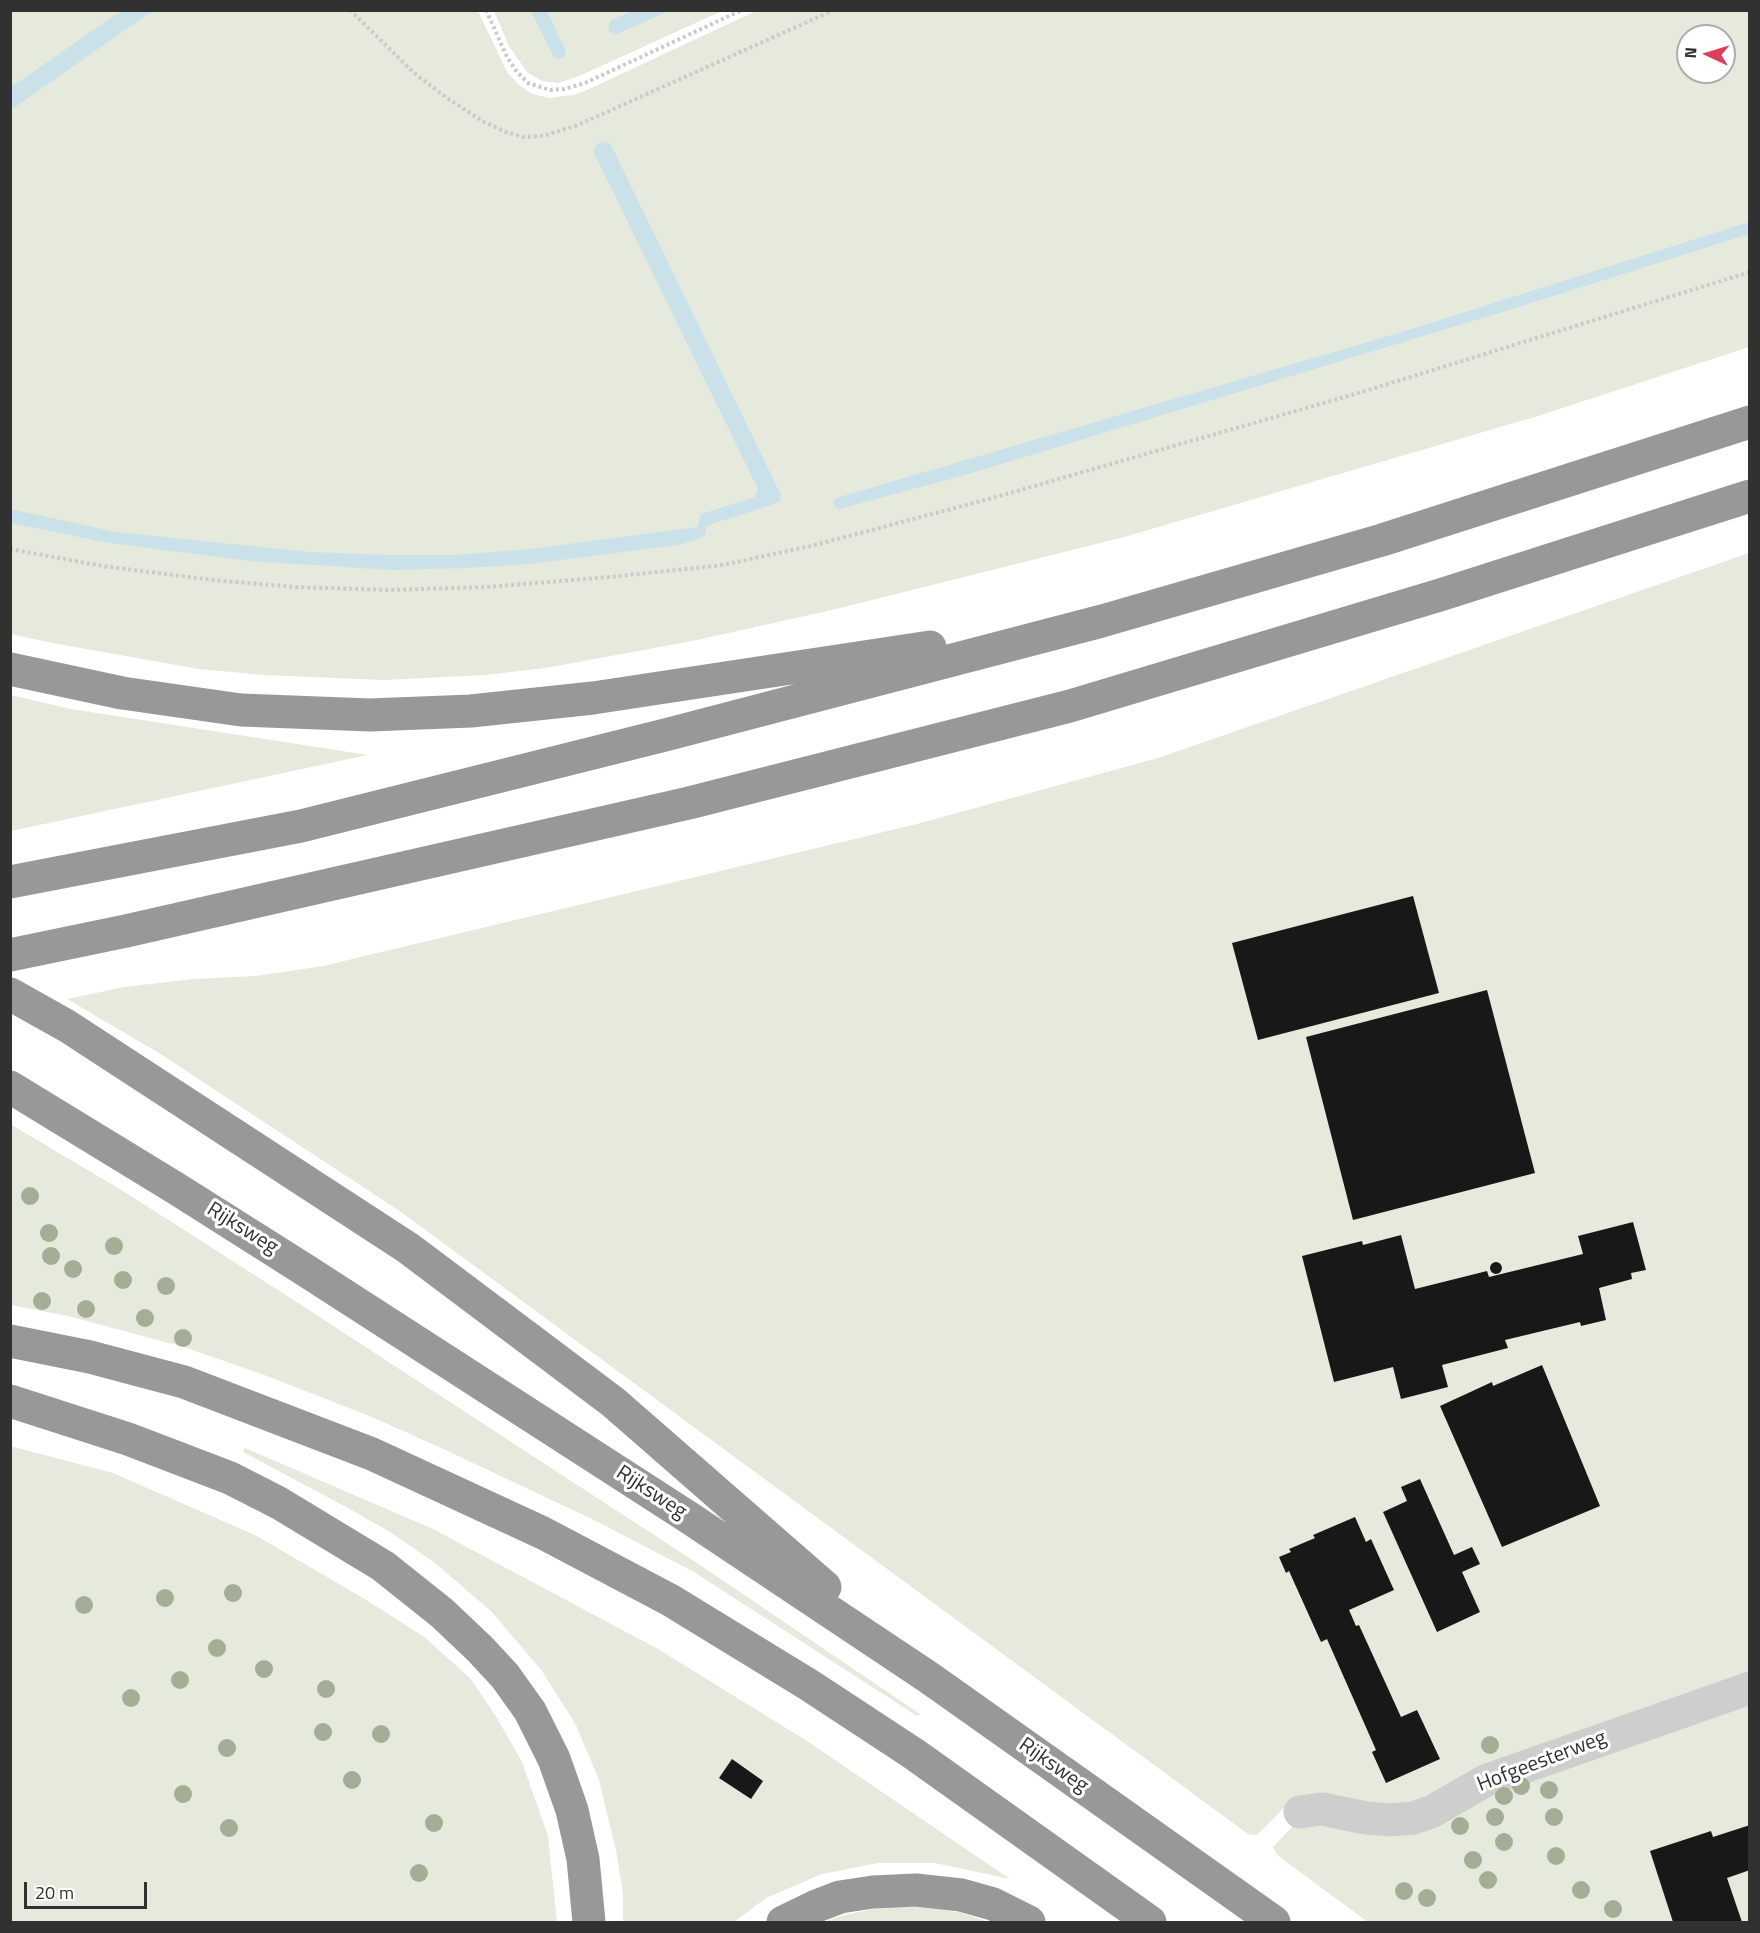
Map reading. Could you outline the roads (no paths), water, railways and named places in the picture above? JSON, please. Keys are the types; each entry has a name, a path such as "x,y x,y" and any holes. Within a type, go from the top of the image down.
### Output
{"highway":[{"path":"10,882 301,826 669,734 1102,621 1382,540 1749,422"},
{"path":"10,955 678,806 1070,706 1440,596 1749,496"},
{"path":"10,669 122,693 241,710 370,715 471,711 593,698 1102,621"},
{"path":"10,994 67,1026 408,1248 502,1317 613,1402 928,1677"},
{"name":"Rijksweg","path":"10,1087 296,1263 688,1517 928,1677 1274,1923"},
{"path":"10,1341 90,1357 184,1382 372,1454 543,1533 670,1600 809,1685 914,1754 1150,1923"},
{"path":"10,1401 128,1439 230,1478 279,1503 383,1566 442,1613 480,1649 505,1677 530,1711 554,1759 572,1810 583,1859 589,1923"},
{"path":"783,1923 814,1906 840,1898 873,1892 916,1890 961,1895 993,1904 1029,1923"}],"street":[{"name":"Hofgeesterweg","path":"1300,1812 1322,1809 1366,1818 1391,1820 1413,1818 1431,1812 1487,1780 1749,1688"}],"water":[{"path":"121,11 152,11 11,110 11,87"},
{"path":"531,11 547,11 565,49 565,56 558,59 553,56"},
{"path":"632,11 669,11 617,34 610,32 608,26 611,20"},
{"path":"604,141 610,143 781,495 780,502 706,526 706,533 700,539 679,545 529,564 468,568 392,570 249,561 103,542 11,523 11,509 116,532 212,542 311,552 453,555 530,549 697,527 701,514 755,497 758,489 593,151 596,145"},
{"path":"1749,222 1749,234 1519,307 965,475 840,509 834,506 833,502 836,498 1402,332"}]}
